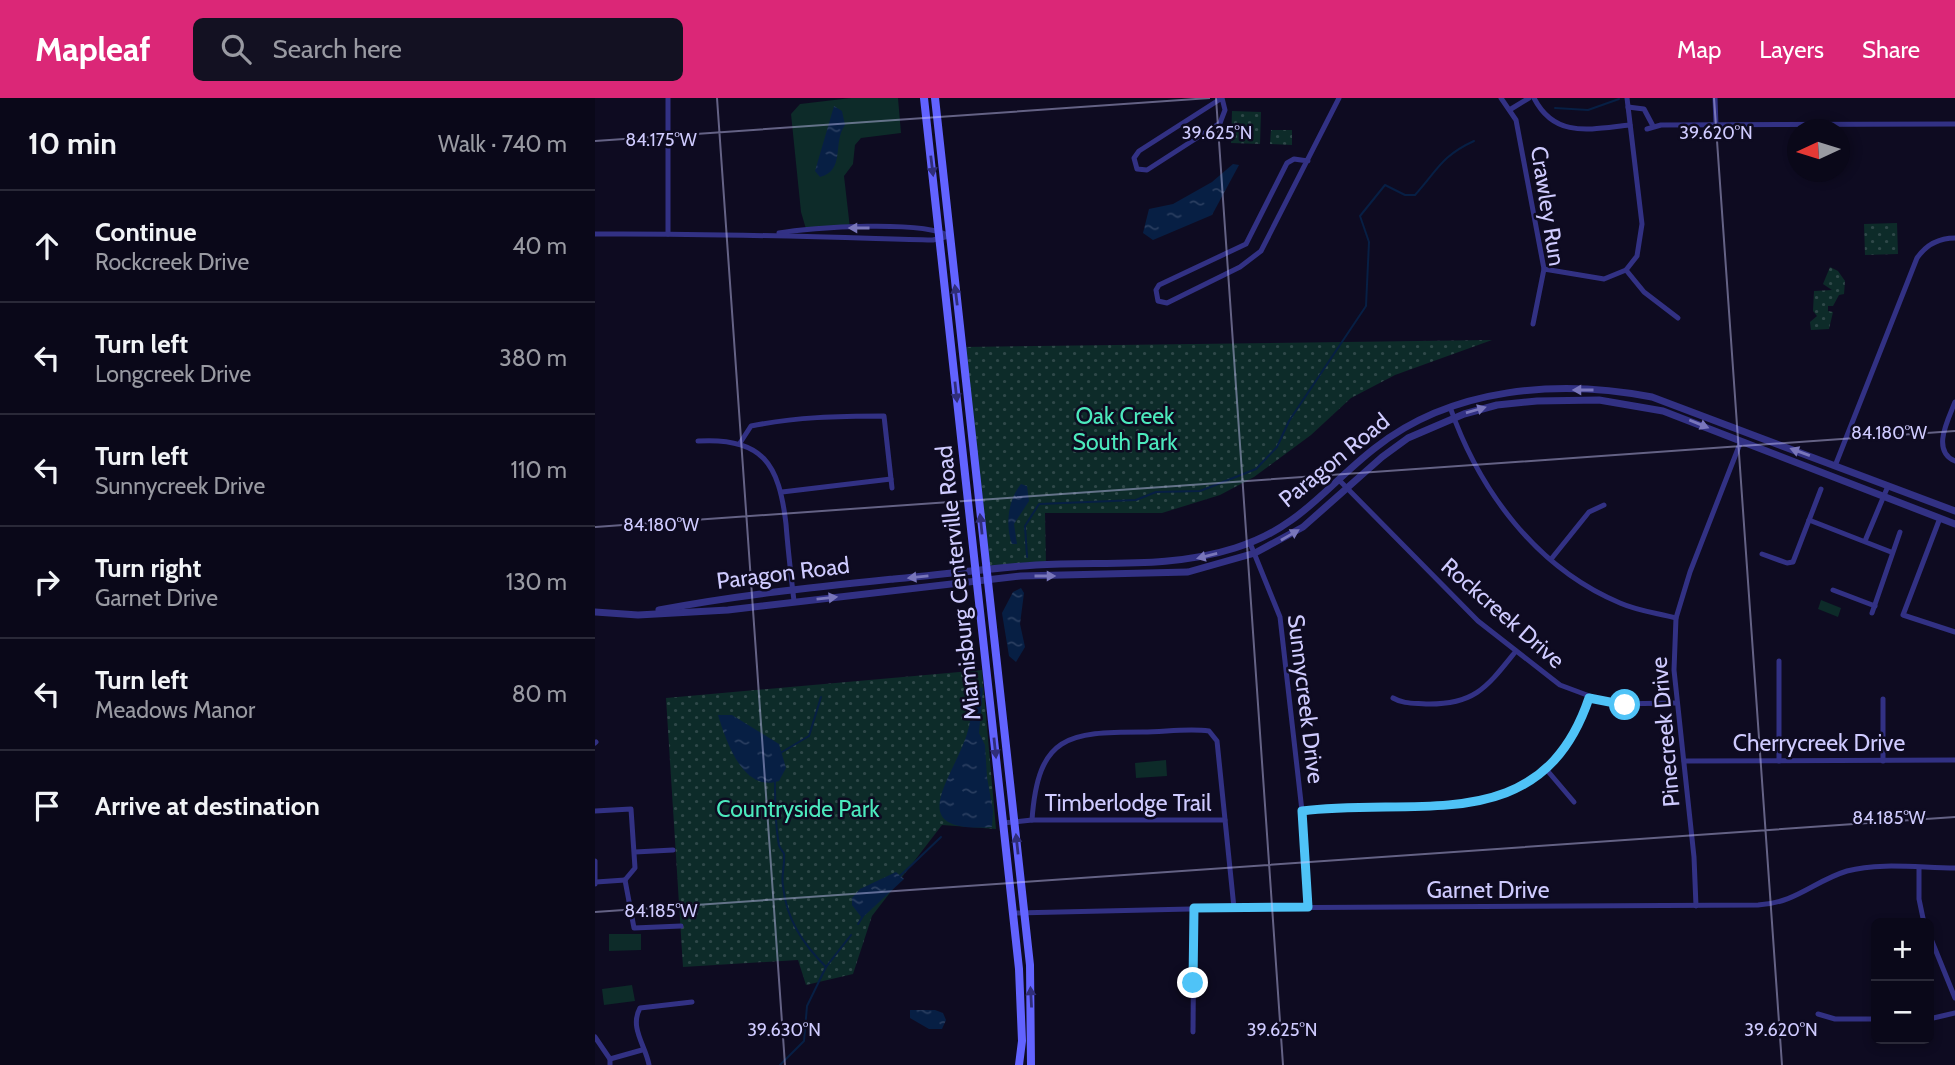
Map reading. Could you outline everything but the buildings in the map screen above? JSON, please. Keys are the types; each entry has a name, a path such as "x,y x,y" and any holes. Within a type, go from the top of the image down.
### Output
{"main road":[{"name":"Miamisburg Centerville Road","path":"924,98 976,571 982,582 1002,710 1031,992 1031,1065"},
{"name":"Miamisburg Centerville Road","path":"935,98 986,570 982,582 991,712 1013,913 1022,1031 1019,1065"},
{"path":"927,125 937,125"},
{"path":"960,435 971,434"},
{"path":"991,712 1002,710"}],"street":[{"path":"668,98 668,234"},
{"path":"1222,98 1225,110 1220,123 1147,170 1137,169 1134,158 1139,151 1222,98"},
{"path":"1308,161 1294,159 1287,163 1250,240 1159,285 1156,290 1158,301 1167,303 1255,257 1265,245 1308,161 1339,98"},
{"name":"Crawley Run","path":"1501,98 1516,120 1544,268 1533,324"},
{"path":"1511,109 1532,98 1546,117 1567,129 1630,125"},
{"path":"1544,268 1596,279 1611,278 1626,270 1637,256 1642,233 1627,98"},
{"path":"1715,98 1716,125"},
{"path":"1628,107 1644,109 1650,127 1955,124"},
{"path":"776,234 807,229 939,229 949,236"},
{"path":"595,234 776,234 810,239 940,239 949,236"},
{"path":"1835,466 1917,258 1934,242 1955,238"},
{"path":"1626,270 1644,292 1678,318"},
{"name":"Paragon Road","path":"638,615 736,597 976,571 1038,565 1159,564 1194,559 1249,543 1281,527 1320,500 1395,433 1450,407 1488,396 1527,390 1631,393 1683,408 1955,511"},
{"name":"Paragon Road","path":"595,612 638,615 738,608 1021,576 1169,575 1255,553 1303,527 1395,446 1454,418 1516,402 1599,400 1663,411 1955,524"},
{"path":"1955,402 1945,429 1942,448 1946,455 1955,461"},
{"path":"1450,407 1471,458 1491,494 1518,528 1552,558 1608,598 1635,609 1677,618"},
{"path":"740,443 751,426 817,416 884,416 892,488"},
{"path":"698,441 740,443 756,451 772,466 782,492 794,601"},
{"name":"Pinecreek Drive","path":"1696,906 1677,704 1674,654 1677,618 1690,572 1741,441"},
{"path":"782,492 891,479"},
{"name":"Rockcreek Drive","path":"1340,481 1346,491 1478,621 1560,685 1589,698 1625,705 1677,704"},
{"path":"1865,541 1888,486"},
{"path":"1762,554 1787,563 1793,562 1821,489"},
{"path":"1552,558 1589,512 1604,505"},
{"path":"1940,518 1903,615 1955,632"},
{"path":"1809,520 1891,552"},
{"path":"1872,613 1900,532"},
{"name":"Sunnycreek Drive","path":"1249,543 1280,617 1302,811 1308,907"},
{"path":"1833,590 1875,606"},
{"path":"736,597 738,608"},
{"path":"1394,698 1404,703 1424,704 1468,699 1488,685 1516,652"},
{"path":"1779,661 1779,761"},
{"path":"1302,811 1479,802 1514,790 1546,769 1571,738 1589,698"},
{"path":"1883,761 1884,699"},
{"name":"Timberlodge Trail","path":"1032,820 1035,793 1042,769 1053,750 1069,738 1096,732 1205,730 1217,741 1234,908"},
{"name":"Cherrycreek Drive","path":"1684,761 1955,760"},
{"path":"1546,769 1574,802"},
{"path":"595,811 631,809 634,872 625,880 595,883 595,861"},
{"name":"Timberlodge Trail","path":"1003,823 1032,820 1225,820"},
{"path":"635,852 673,850"},
{"name":"Garnet Drive","path":"1013,913 1194,908 1769,905 1791,900 1850,870 1955,867"},
{"path":"1919,868 1919,899 1923,918"},
{"path":"625,880 631,926 637,929 681,926"},
{"path":"1193,1032 1194,908"},
{"path":"1934,946 1955,998"},
{"path":"649,1065 642,1050 637,1026 639,1008 692,1002"},
{"path":"1934,1018 1955,1013"},
{"path":"1818,1014 1835,1019 1871,1019"},
{"path":"595,1037 610,1062 642,1050"}],"green space":[{"path":"851,98 898,98 901,133 861,138 855,145 853,164 844,176 850,228 806,229 801,212 791,114 800,104"},
{"path":"1232,111 1261,112 1260,144 1231,143"},
{"path":"1271,130 1292,130 1292,145 1270,144"},
{"path":"1897,223 1898,254 1865,255 1864,224"},
{"path":"1830,267 1838,271 1845,281 1844,294 1839,295 1833,306 1828,306 1828,311 1833,312 1829,329 1811,330 1810,322 1817,316 1813,311 1814,291 1832,290 1823,284"},
{"name":"Oak Creek South Park","path":"1492,340 1395,375 1351,398 1311,435 1254,477 1220,495 1162,513 1045,513 1046,565 986,570 963,347"},
{"path":"1821,600 1841,608 1838,617 1818,609"},
{"name":"Countryside Park","path":"982,670 996,829 942,825 872,916 853,974 806,985 798,960 683,967 666,698"},
{"path":"1166,760 1167,776 1136,778 1135,763"},
{"path":"609,934 641,934 641,950 609,951"},
{"path":"632,985 635,1001 604,1005 602,989"}],"water":[{"path":"834,106 842,111 845,125 839,140 836,162 828,173 820,177 815,171"},
{"path":"1233,164 1239,165 1212,215 1153,240 1143,233 1149,209 1173,204 1212,182"},
{"path":"1021,484 1027,486 1029,501 1014,524 1017,544 1012,544 1009,513 1013,497"},
{"path":"1021,588 1024,593 1020,624 1025,647 1016,662 1009,656 1002,613 1013,592"},
{"path":"976,686 983,688 979,733 985,745 993,811 992,827 962,826 946,820 940,809 941,795 965,740 970,721 974,719"},
{"path":"718,715 732,715 779,744 786,768 779,781 766,783 746,772 731,750"},
{"path":"896,872 904,879 862,918 852,905 852,898 860,889"},
{"path":"910,1010 935,1010 943,1013 946,1020 942,1029 929,1029 910,1018"}],"waterway":[{"path":"1555,108 1588,110 1619,99"},
{"path":"1027,557 1025,526 1039,504 1136,500 1156,492 1200,491 1256,469 1277,447 1289,421 1366,306 1369,242 1360,216 1385,185 1405,195 1415,195 1447,158 1474,141"},
{"path":"782,752 809,736 821,697"},
{"path":"775,782 777,830 779,845 784,854 783,882 788,909 803,939 826,967"},
{"path":"899,877 941,837"},
{"path":"858,924 863,916"},
{"path":"780,1065 804,1041 807,1006 826,967 851,935"}],"route":[{"path":"1193,983 1194,908 1308,907 1308,872 1302,811 1342,807 1453,806 1492,799 1529,782 1552,762 1578,726 1589,698 1625,705"}]}
